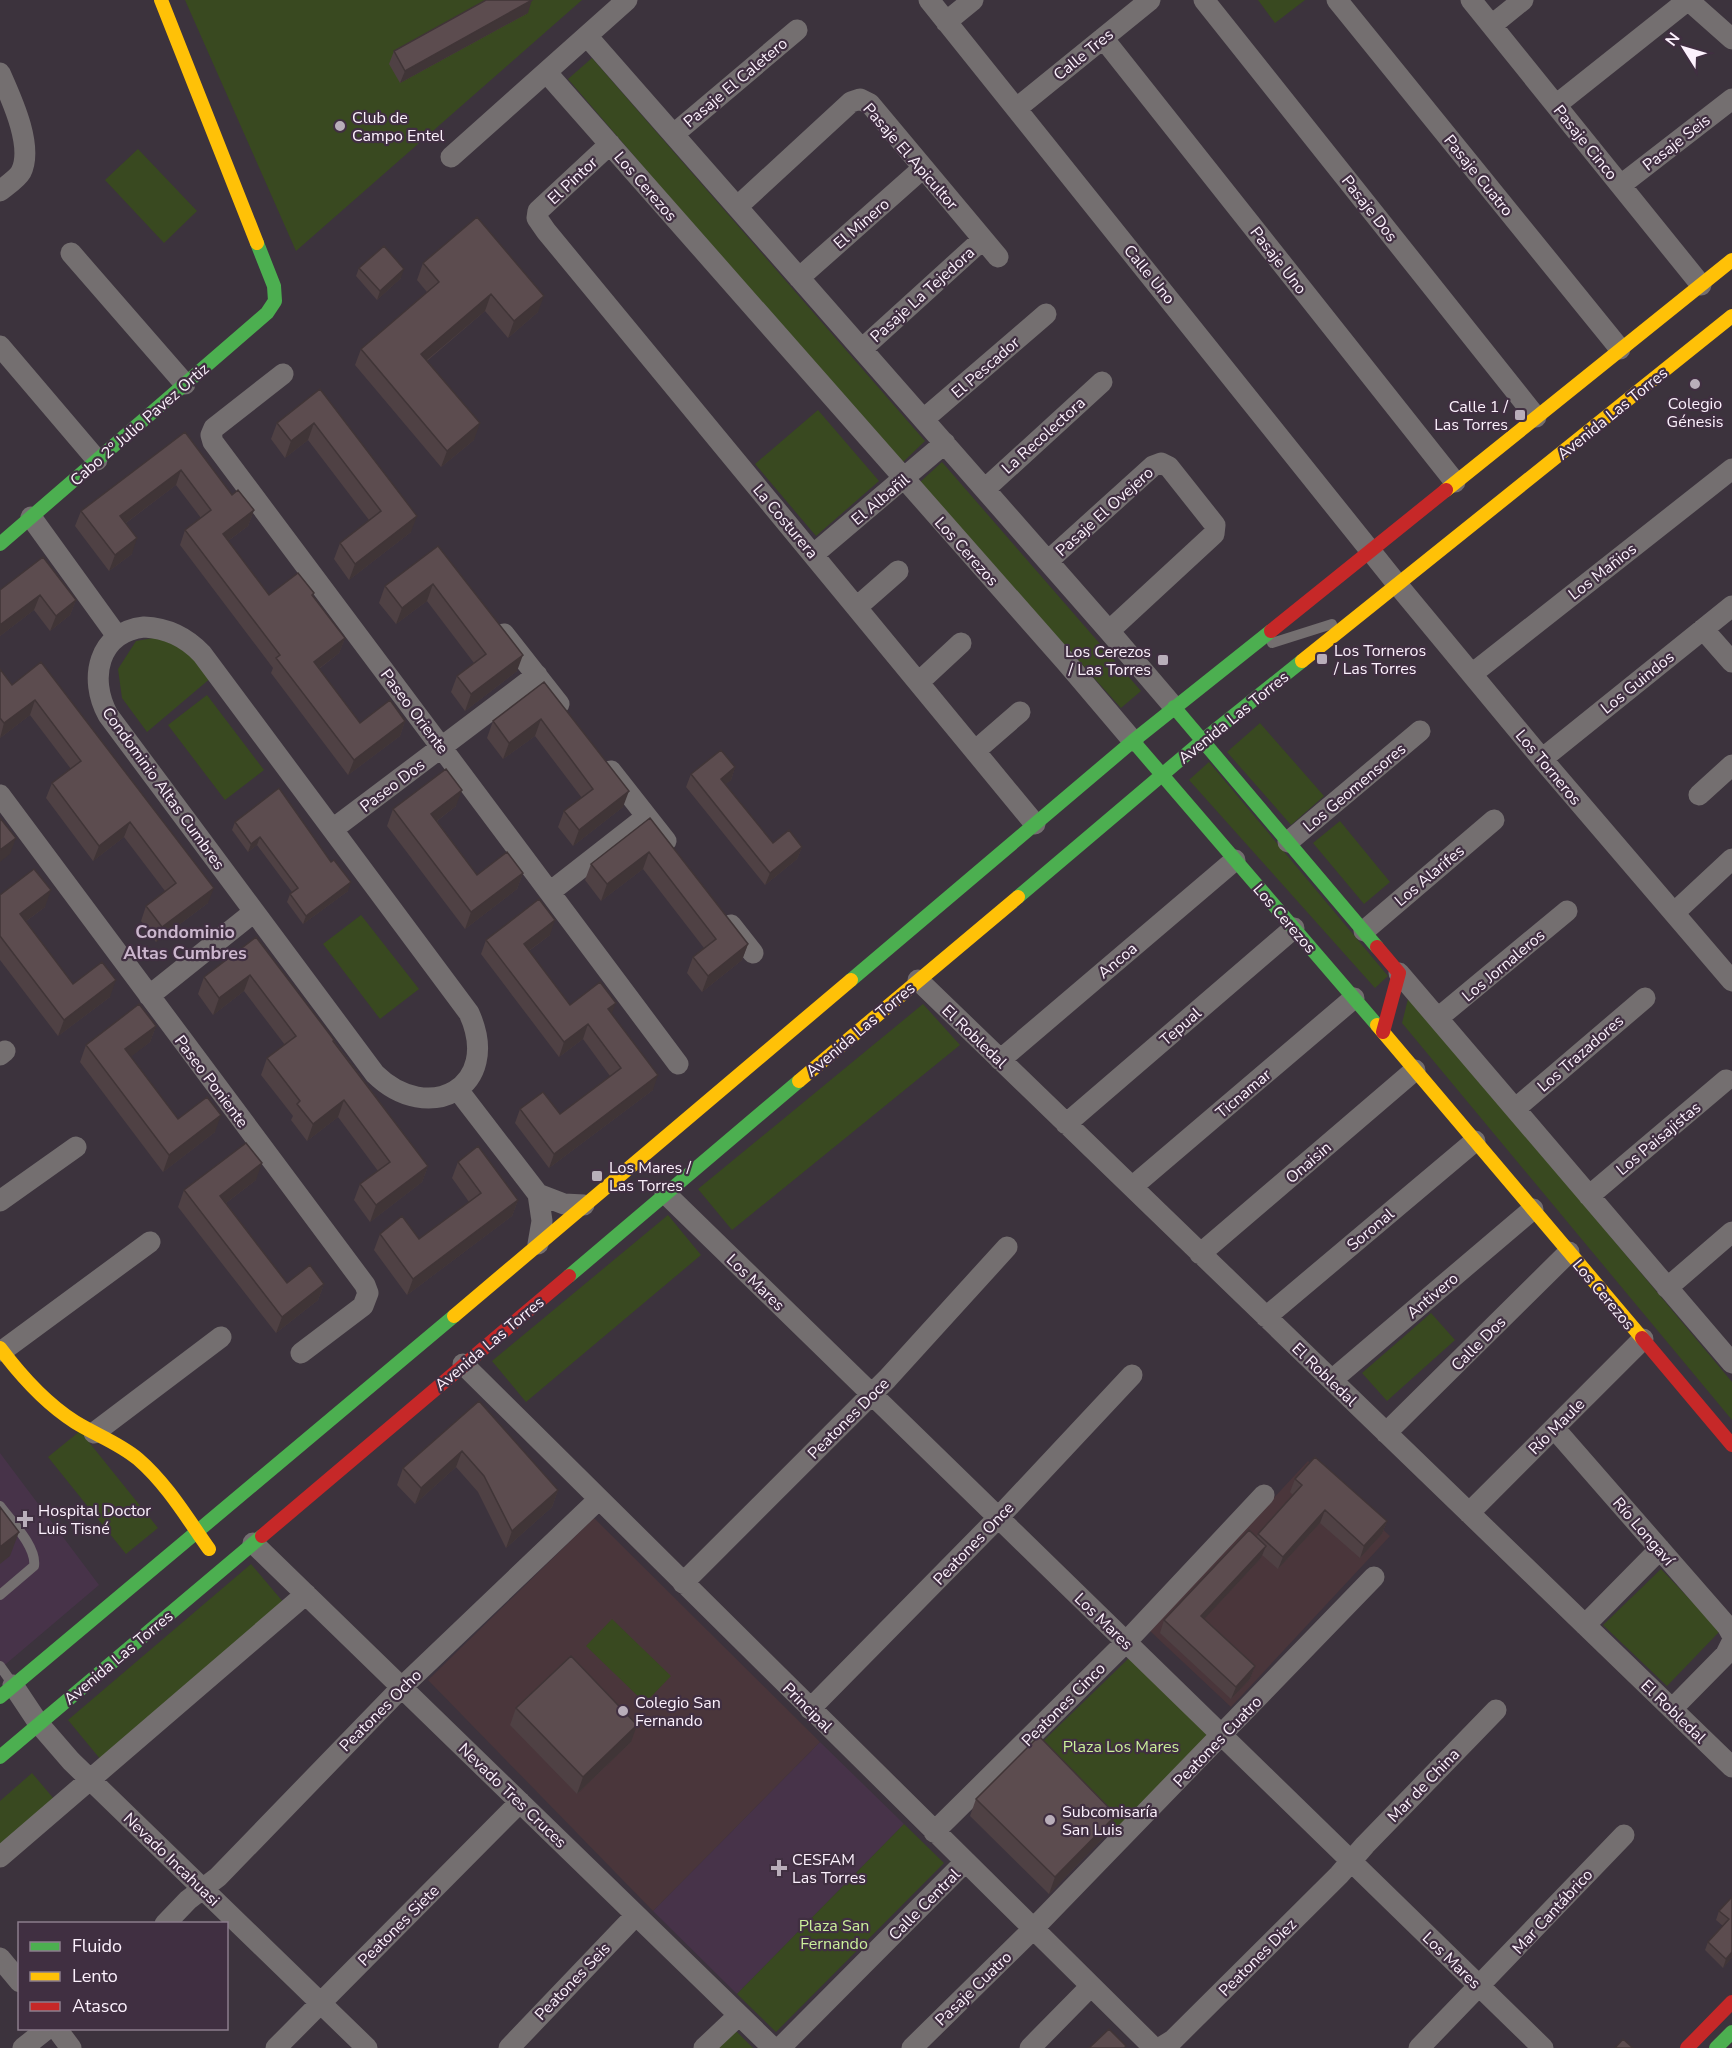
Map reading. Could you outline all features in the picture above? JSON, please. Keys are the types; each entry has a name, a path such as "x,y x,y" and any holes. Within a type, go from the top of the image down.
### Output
{"main road":[{"name":"Cabo 2º Julio Pavez Ortiz","path":"3,535 31,517 267,313 274,301 274,286 161,0"},
{"path":"7,1691 197,1533 408,1364 538,1244 1133,741 1732,260"},
{"name":"Avenida Las Torres","path":"0,1756 223,1569 427,1387 463,1364 1161,775 1732,316"},
{"path":"1174,707 1399,973 1383,1032"},
{"name":"Los Cerezos","path":"1133,741 1383,1032 1732,1445"},
{"path":"666,1137 681,1142"},
{"path":"691,1155 692,1171"},
{"path":"1,1350 37,1392 64,1414 128,1451 148,1468 223,1569"},
{"path":"1687,2048 1732,2002"},
{"path":"1716,2048 1732,2032"}],"street":[{"path":"451,157 627,0"},
{"name":"Calle Uno","path":"929,0 1370,550"},
{"path":"946,22 973,0"},
{"name":"Calle Tres","path":"1017,108 1150,0"},
{"name":"Pasaje Dos","path":"1204,0 1536,417"},
{"name":"Pasaje Cuatro","path":"1337,0 1620,349"},
{"name":"Pasaje Cinco","path":"1471,0 1701,285"},
{"path":"1492,25 1523,0"},
{"path":"1556,105 1688,0 1732,39"},
{"name":"Pasaje El Caletero","path":"674,134 797,30"},
{"path":"587,36 1174,707"},
{"name":"Pasaje Uno","path":"1103,38 1455,482"},
{"path":"0,72 26,143 21,172 0,191"},
{"name":"Los Cerezos","path":"547,72 1133,741"},
{"name":"Pasaje Seis","path":"1621,185 1732,99"},
{"name":"Pasaje El Apicultor","path":"737,207 856,100 865,100 998,257"},
{"name":"El Pintor","path":"537,218 538,211 610,144"},
{"name":"El Minero","path":"799,278 923,168"},
{"name":"La Costurera","path":"537,218 1035,824"},
{"name":"Pasaje La Tejedora","path":"861,349 983,239"},
{"path":"71,253 185,384"},
{"name":"El Pescador","path":"924,419 1046,314"},
{"path":"0,346 97,460"},
{"name":"Paseo Oriente","path":"283,374 214,428 211,438 678,1064"},
{"name":"La Recolectora","path":"984,489 1102,382"},
{"name":"El Albañil","path":"814,554 945,443"},
{"name":"Pasaje El Ovejero","path":"1048,561 1153,466 1161,463 1169,467 1215,525 1214,534 1109,631"},
{"name":"Los Mañios","path":"1472,674 1732,469"},
{"path":"31,517 117,636 135,628 153,627 174,633 194,645 469,1013 478,1039 478,1056 472,1074 458,1090 538,1194 542,1221 538,1244"},
{"name":"Los Torneros","path":"1370,550 1542,759 1732,981"},
{"path":"857,607 898,571"},
{"name":"Los Guindos","path":"1542,759 1732,606"},
{"path":"494,620 573,723"},
{"path":"1703,629 1732,662"},
{"name":"Condominio Altas Cumbres","path":"117,636 104,652 98,672 103,706 108,715 366,1064 383,1083 404,1094 424,1098 458,1090"},
{"path":"919,682 961,643"},
{"name":"Paseo Dos","path":"333,829 537,675"},
{"path":"975,751 1020,712"},
{"name":"Los Geomensores","path":"1288,842 1419,731"},
{"path":"595,751 675,853"},
{"path":"1699,795 1732,765"},
{"name":"Paseo Poniente","path":"0,795 367,1289 367,1298 363,1306 301,1353"},
{"path":"550,892 646,817"},
{"name":"Los Alarifes","path":"1364,931 1494,820"},
{"path":"1674,913 1732,859"},
{"name":"Ancoa","path":"1000,1060 1234,860"},
{"path":"717,907 753,953"},
{"name":"Los Jornaleros","path":"1438,1018 1567,911"},
{"path":"149,996 254,912"},
{"name":"Tepual","path":"1066,1124 1294,928"},
{"path":"1399,973 1732,1364"},
{"name":"El Robledal","path":"918,981 1732,1767"},
{"name":"Ticnamar","path":"1132,1187 1354,998"},
{"name":"Los Trazadores","path":"1515,1109 1646,998"},
{"name":"Onaisin","path":"1200,1254 1415,1070"},
{"name":"Los Paisajistas","path":"1589,1196 1726,1080"},
{"name":"Soronal","path":"1266,1317 1475,1141"},
{"path":"0,1201 76,1147"},
{"name":"Los Mares","path":"665,1193 1543,2048"},
{"path":"538,1194 558,1202 584,1205"},
{"name":"Antivero","path":"1332,1380 1533,1209"},
{"path":"1667,1288 1732,1232"},
{"path":"1,1350 150,1242"},
{"name":"Peatones Doce","path":"683,1583 904,1361 1007,1247"},
{"name":"Calle Dos","path":"1386,1433 1569,1252"},
{"path":"94,1432 221,1337"},
{"name":"Río Maule","path":"1469,1513 1642,1339"},
{"name":"Principal","path":"463,1364 1154,2048"},
{"name":"Peatones Once","path":"810,1709 998,1518 1132,1375"},
{"name":"Río Longaví","path":"1554,1428 1727,1626 1732,1635"},
{"name":"Peatones Cinco","path":"934,1832 1126,1642 1264,1495"},
{"name":"Peatones Ocho","path":"166,1922 188,1900 218,1877 402,1687 599,1499"},
{"name":"Nevado Tres Cruces","path":"253,1543 773,2048"},
{"path":"1585,1625 1660,1549"},
{"name":"Peatones Cuatro","path":"1033,1929 1374,1577"},
{"path":"0,1857 306,1594"},
{"path":"1672,1709 1725,1654 1732,1642"},
{"name":"Nevado Incahuasi","path":"7,1691 70,1761 367,2048"},
{"name":"Mar de China","path":"1351,1861 1496,1710"},
{"name":"Peatones Siete","path":"276,2048 520,1802"},
{"name":"Mar Cantábrico","path":"1419,2048 1624,1835"},
{"name":"Peatones Diez","path":"1160,2048 1173,2040 1351,1861"},
{"name":"Calle Central","path":"780,2048 965,1862"},
{"name":"Peatones Seis","path":"509,2048 636,1915"},
{"name":"Pasaje Cuatro","path":"912,2048 1033,1929"},
{"path":"0,1958 18,1980"},
{"path":"1030,2048 1091,1986"},
{"path":"704,2048 739,2015"},
{"path":"24,2048 54,2030"},
{"path":"57,2030 71,2048"}],"lane":[{"path":"1244,651 1358,616"},
{"path":"0,1506 30,1547 35,1559 34,1566 0,1595"},
{"path":"0,1666 7,1691"}],"shaded area":[{"name":"Hospital Doctor Luis Tisné","path":"0,1453 99,1585 0,1669"},
{"path":"1308,1461 1390,1536 1231,1707 1150,1631"},
{"name":"Colegio San Fernando","path":"594,1518 820,1742 653,1911 428,1680"},
{"name":"CESFAM Las Torres","path":"820,1742 904,1824 737,1994 653,1911"}],"green space":[{"name":"Club de Campo Entel","path":"185,0 582,0 296,251"},
{"path":"1258,0 1305,0 1275,23"},
{"path":"592,58 925,441 900,465 568,79"},
{"path":"138,149 197,211 164,243 105,180"},
{"path":"818,410 879,481 816,536 755,464"},
{"path":"942,462 1141,691 1121,708 919,483"},
{"path":"165,636 189,650 212,677 147,732 122,698 118,669 136,641"},
{"path":"207,695 264,770 225,800 168,725"},
{"path":"1260,723 1324,796 1291,825 1227,752"},
{"path":"1209,762 1388,976 1375,988 1189,780"},
{"path":"1340,821 1390,882 1364,904 1313,843"},
{"path":"361,915 419,989 380,1019 323,944"},
{"path":"1408,999 1419,1007 1732,1382 1732,1420 1402,1023"},
{"path":"923,1004 960,1045 732,1230 698,1189"},
{"path":"668,1215 701,1255 526,1402 492,1361"},
{"path":"1431,1313 1455,1340 1387,1401 1362,1373"},
{"path":"80,1431 158,1528 126,1554 48,1457"},
{"path":"251,1564 284,1603 101,1760 68,1720"},
{"path":"1661,1569 1720,1631 1667,1686 1603,1625"},
{"path":"612,1619 671,1676 645,1703 586,1646"},
{"name":"Plaza Los Mares","path":"1131,1656 1212,1739 1113,1835 1032,1752"},
{"path":"32,1773 54,1799 0,1846 0,1801"},
{"name":"Plaza San Fernando","path":"904,1824 944,1863 776,2032 737,1994"},
{"path":"734,2029 753,2048 714,2048"}],"building":[{"path":"486,0 532,0 405,71 394,51"},
{"path":"477,217 544,296 514,321 491,294 421,354 480,423 447,451 361,349 439,282 423,263"},
{"path":"384,246 404,269 380,291 359,268"},
{"path":"320,389 417,516 355,564 340,543 381,511 314,423 291,441 277,423"},
{"path":"185,432 232,495 238,490 254,510 223,534 269,595 298,573 345,638 314,662 360,723 390,700 405,721 354,760 276,658 280,655 185,530 211,510 181,470 120,516 137,538 115,555 81,511"},
{"path":"438,546 523,655 471,694 457,676 486,654 433,584 402,608 385,586"},
{"path":"43,557 76,600 56,616 40,595 0,625 0,590"},
{"path":"41,662 214,888 162,927 146,906 176,883 130,822 99,846 52,783 81,761 35,700 4,723 0,718 0,669 12,685"},
{"path":"544,682 629,791 579,830 564,811 593,789 541,719 509,743 493,721"},
{"path":"721,750 735,767 721,779 773,843 789,830 802,847 770,873 691,774"},
{"path":"446,769 462,790 431,814 477,875 507,852 523,873 471,912 393,809"},
{"path":"279,788 331,862 334,860 351,882 306,916 290,894 298,888 260,837 251,844 235,822"},
{"path":"0,818 16,838 0,850"},
{"path":"650,818 748,944 708,976 693,957 716,939 649,852 607,884 591,864"},
{"path":"34,869 51,890 20,914 73,984 102,962 116,980 64,1020 0,936 0,895"},
{"path":"539,899 555,920 524,944 570,1005 600,982 616,1003 608,1009 658,1075 554,1154 520,1109 543,1092 560,1114 621,1068 588,1024 564,1042 486,940"},
{"path":"256,937 428,1166 376,1205 360,1184 390,1162 344,1100 313,1124 297,1104 300,1101 267,1058 296,1036 250,975 219,998 204,977"},
{"path":"139,1004 156,1026 125,1049 178,1119 207,1097 221,1115 169,1155 86,1045"},
{"path":"246,1143 262,1163 220,1196 287,1283 310,1265 324,1284 282,1317 184,1190"},
{"path":"478,1146 518,1200 413,1279 380,1234 402,1216 419,1239 481,1193 458,1162"},
{"path":"479,1401 558,1490 512,1531 484,1476 462,1451 421,1488 403,1468"},
{"path":"1315,1457 1387,1521 1364,1546 1325,1510 1283,1557 1258,1534 1302,1485 1295,1479"},
{"path":"0,1507 19,1532 0,1547"},
{"path":"1249,1530 1266,1546 1201,1616 1255,1666 1236,1687 1164,1620"},
{"path":"571,1656 637,1725 583,1777 516,1708"},
{"name":"Subcomisaría San Luis","path":"1039,1736 1116,1815 1055,1877 976,1799"},
{"path":"1732,1897 1732,1952 1726,1959 1708,1942 1729,1919 1719,1911"},
{"path":"1109,2029 1126,2046 1124,2048 1089,2048"},
{"path":"1623,2039 1633,2048 1615,2048"}],"traffic: fast":[{"path":"0,544 267,313 275,301 274,286 257,243"},
{"path":"851,980 1133,741 1271,631"},
{"path":"1018,897 1202,741 1302,661"},
{"path":"1174,707 1377,947"},
{"path":"1133,741 1377,1025"},
{"path":"569,1276 799,1081"},
{"path":"0,1697 454,1316"},
{"path":"0,1757 262,1536"},
{"path":"1716,2048 1732,2032"}],"traffic: slow":[{"path":"161,0 257,243"},
{"path":"1446,490 1732,260"},
{"path":"1302,661 1732,316"},
{"path":"799,1081 1018,897"},
{"path":"454,1316 851,980"},
{"path":"1377,1025 1642,1338"},
{"path":"0,1348 44,1398 75,1422 123,1448 138,1459 158,1479 209,1549"}],"traffic: jam":[{"path":"1271,631 1446,490"},
{"path":"1377,947 1399,973 1383,1032"},
{"path":"262,1536 569,1276"},
{"path":"1642,1338 1732,1445"},
{"path":"1687,2048 1732,2002"}],"place":[{"name":"Club de Campo Entel","path":"340,126"},
{"name":"Colegio Génesis","path":"1695,384"},
{"name":"Calle 1 / Las Torres","path":"1520,415"},
{"name":"Los Torneros / Las Torres","path":"1322,659"},
{"name":"Los Cerezos / Las Torres","path":"1163,660"},
{"name":"Los Mares / Las Torres","path":"597,1176"},
{"name":"Hospital Doctor Luis Tisné","path":"25,1519"},
{"name":"Colegio San Fernando","path":"623,1711"},
{"name":"Subcomisaría San Luis","path":"1050,1820"},
{"name":"CESFAM Las Torres","path":"779,1868"}],"district":[{"name":"Condominio Altas Cumbres","path":"185,942"}]}
